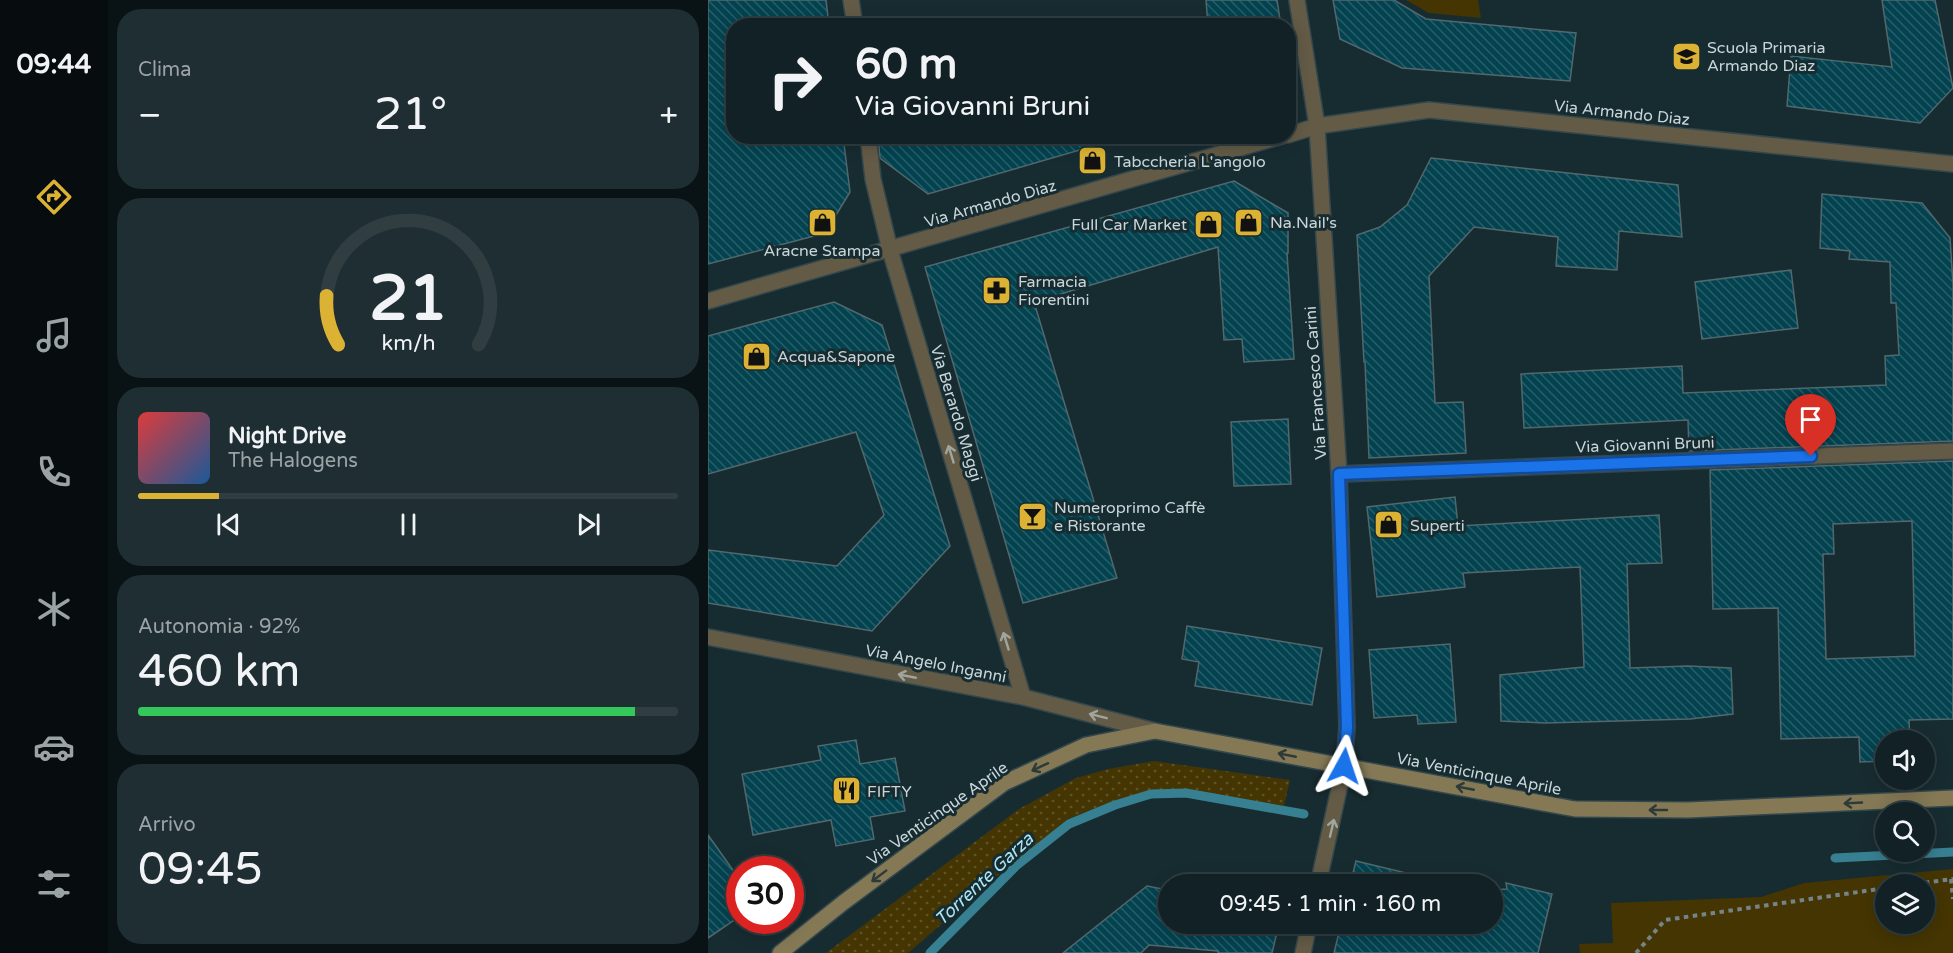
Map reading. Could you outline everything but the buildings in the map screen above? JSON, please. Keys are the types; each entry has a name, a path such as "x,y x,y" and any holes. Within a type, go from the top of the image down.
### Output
{"main road":[{"name":"Via Venticinque Aprile","path":"780,953 844,902 1004,783 1086,745 1155,731 1575,809 1688,810 1953,798"}],"street":[{"path":"851,0 854,18"},
{"name":"Via Francesco Carini","path":"1297,0 1317,126 1339,474 1347,727 1344,766 1320,874"},
{"name":"Via Armando Diaz","path":"1296,133 1317,126 1429,110 1953,164"},
{"name":"Via Berardo Maggi","path":"869,144 873,179 890,250 1023,697"},
{"name":"Via Armando Diaz","path":"708,301 1254,144"},
{"name":"Via Giovanni Bruni","path":"1339,474 1953,451"},
{"name":"Via Angelo Inganni","path":"708,637 1023,697 1155,731"},
{"path":"1303,953 1307,934"}],"path":[{"path":"1935,881 1952,879 1953,900"},
{"path":"1636,953 1665,920 1875,890"}],"shaded area":[{"path":"1406,0 1478,0 1481,18 1429,13"},
{"path":"1154,761 1290,780 1284,806 1189,790 1151,790 1113,801 1068,819 908,953 826,953 1019,809 1076,778 1108,769"},
{"path":"1953,869 1953,953 1580,953 1579,944 1613,943 1611,903 1761,897 1804,883 1875,876 1875,934 1935,934 1935,874 1900,874"}],"waterway":[{"name":"Torrente Garza","path":"930,953 1016,866 1069,824 1115,805 1151,794 1186,793 1304,814"},
{"name":"Torrente Garza","path":"1835,858 1953,852"}],"place":[{"name":"Scuola Primaria Armando Diaz","path":"1686,56"},
{"name":"Tabccheria L'angolo","path":"1093,161"},
{"name":"Aracne Stampa","path":"822,222"},
{"name":"Na.Nail's","path":"1249,222"},
{"name":"Full Car Market","path":"1208,224"},
{"name":"Farmacia Fiorentini","path":"997,290"},
{"name":"Acqua&Sapone","path":"756,356"},
{"name":"Numeroprimo Caffè e Ristorante","path":"1033,516"},
{"name":"Superti","path":"1389,525"},
{"name":"FIFTY","path":"846,791"}],"route":[{"path":"1344,766 1347,727 1339,474 1811,456"}]}
